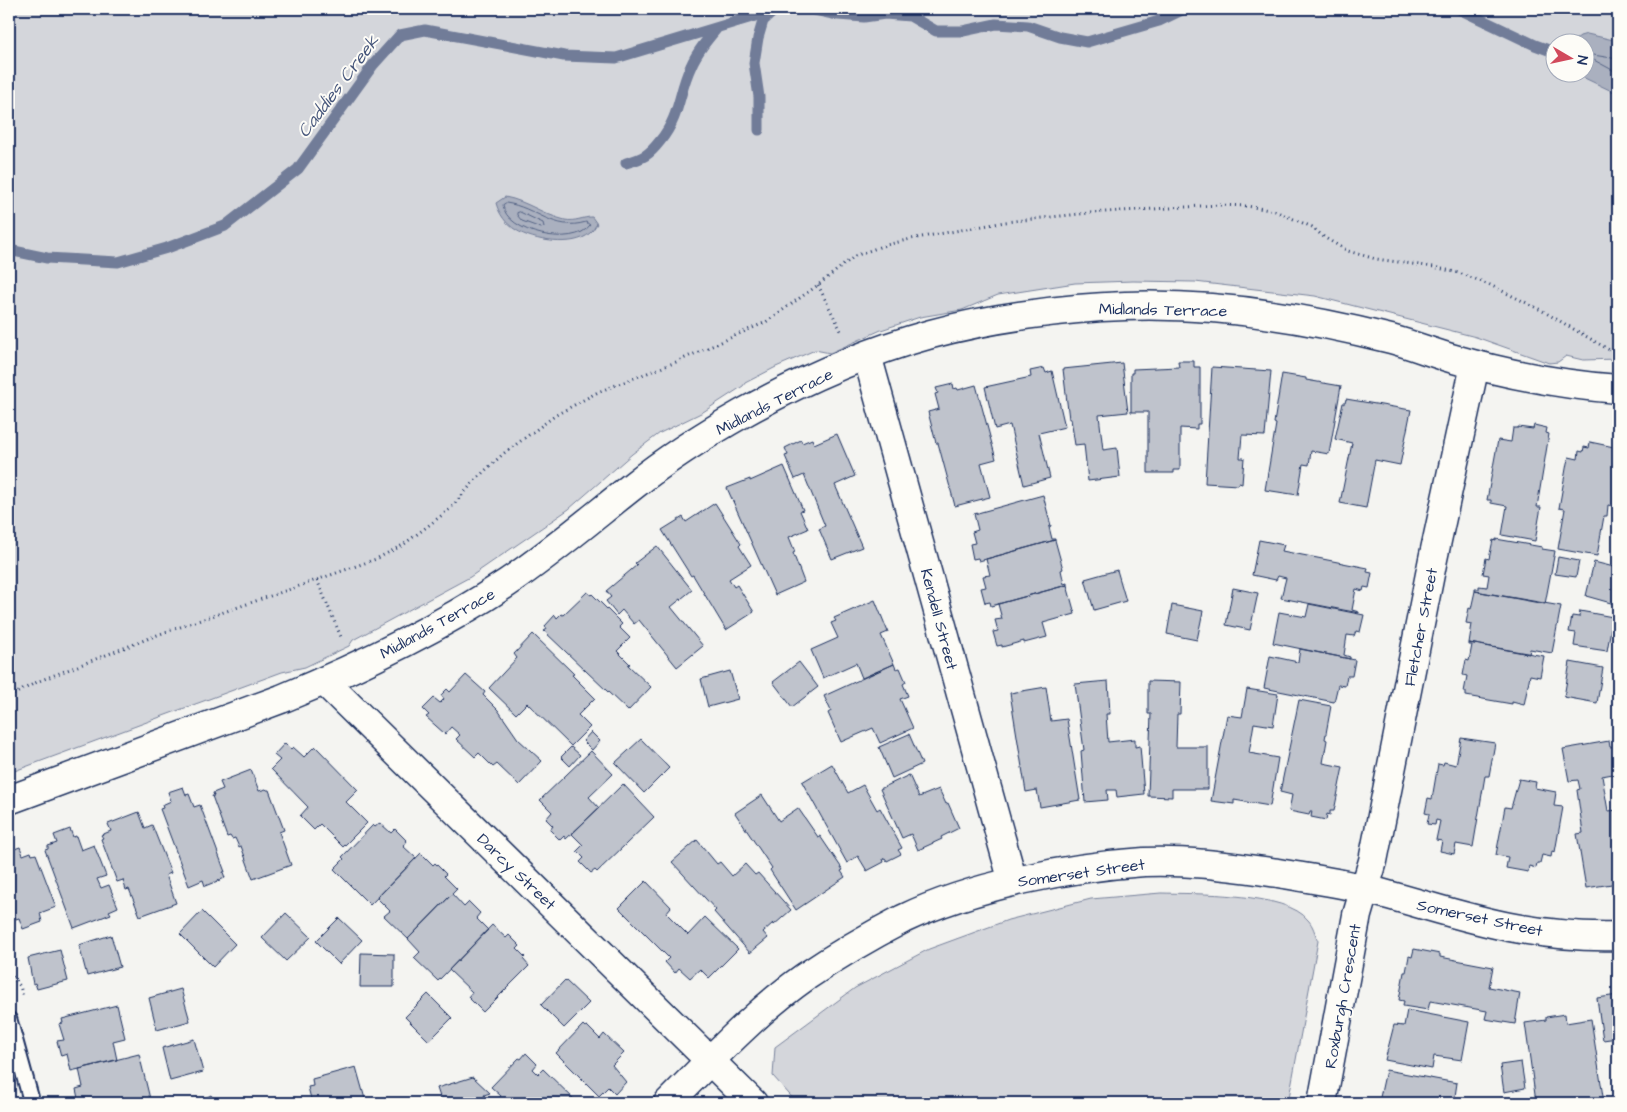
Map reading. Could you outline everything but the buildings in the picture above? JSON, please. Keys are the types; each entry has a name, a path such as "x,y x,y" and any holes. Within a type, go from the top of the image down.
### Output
{"street":[{"name":"Midlands Terrace","path":"9,800 281,699 391,650 455,616 509,582 637,482 743,413 867,355 932,334 999,320 1064,310 1126,306 1241,311 1293,318 1394,340 1474,365 1563,382 1618,389"},
{"name":"Kendell Street","path":"867,355 1013,882"},
{"name":"Fletcher Street","path":"1366,889 1474,365"},
{"name":"Darcy Street","path":"324,681 752,1103"},
{"name":"Somerset Street","path":"668,1103 752,1019 805,978 861,942 906,918 949,901 1013,882 1086,868 1146,862 1235,867 1366,889 1515,928 1584,937 1618,936"},
{"name":"Roxburgh Crescent","path":"1322,1103 1357,915 1366,889"}],"lane":[{"path":"9,1020 32,1103"}],"path":[{"path":"818,285 844,338"},
{"path":"317,580 342,639"},
{"path":"9,973 20,986 24,999"}],"shaded area":[{"path":"9,9 1618,9 1618,359 1583,360 1566,356 1558,362 1549,363 1476,337 1315,296 1195,282 1133,281 1075,283 998,295 962,310 920,317 881,330 830,353 815,350 745,383 703,412 660,433 632,454 569,509 470,577 353,640 349,646 305,667 282,672 9,773"},
{"path":"1161,893 1239,896 1261,899 1281,904 1297,911 1311,924 1318,941 1288,1103 797,1103 773,1076 775,1047 855,988 929,949 1008,920 1091,899"}],"water":[{"path":"1594,36 1618,41 1618,94 1593,82"},
{"path":"505,197 565,220 592,217 597,224 583,238 564,242 532,237 516,230 503,218 496,203"}],"waterway":[{"name":"Caddies Creek","path":"9,250 47,258 118,262 167,248 225,226 298,169 373,65 400,35 425,30 564,56 616,58 775,10 810,9 838,15 864,17 885,14 910,16 936,31 963,31 996,24 1028,26 1060,37 1087,42 1159,21 1184,9"},
{"name":"Caddies Creek","path":"1459,9 1544,48"},
{"path":"759,130 759,97 754,63 763,21 774,11"},
{"path":"626,163 642,158 649,153 667,131 676,113 693,61 717,28"}]}
